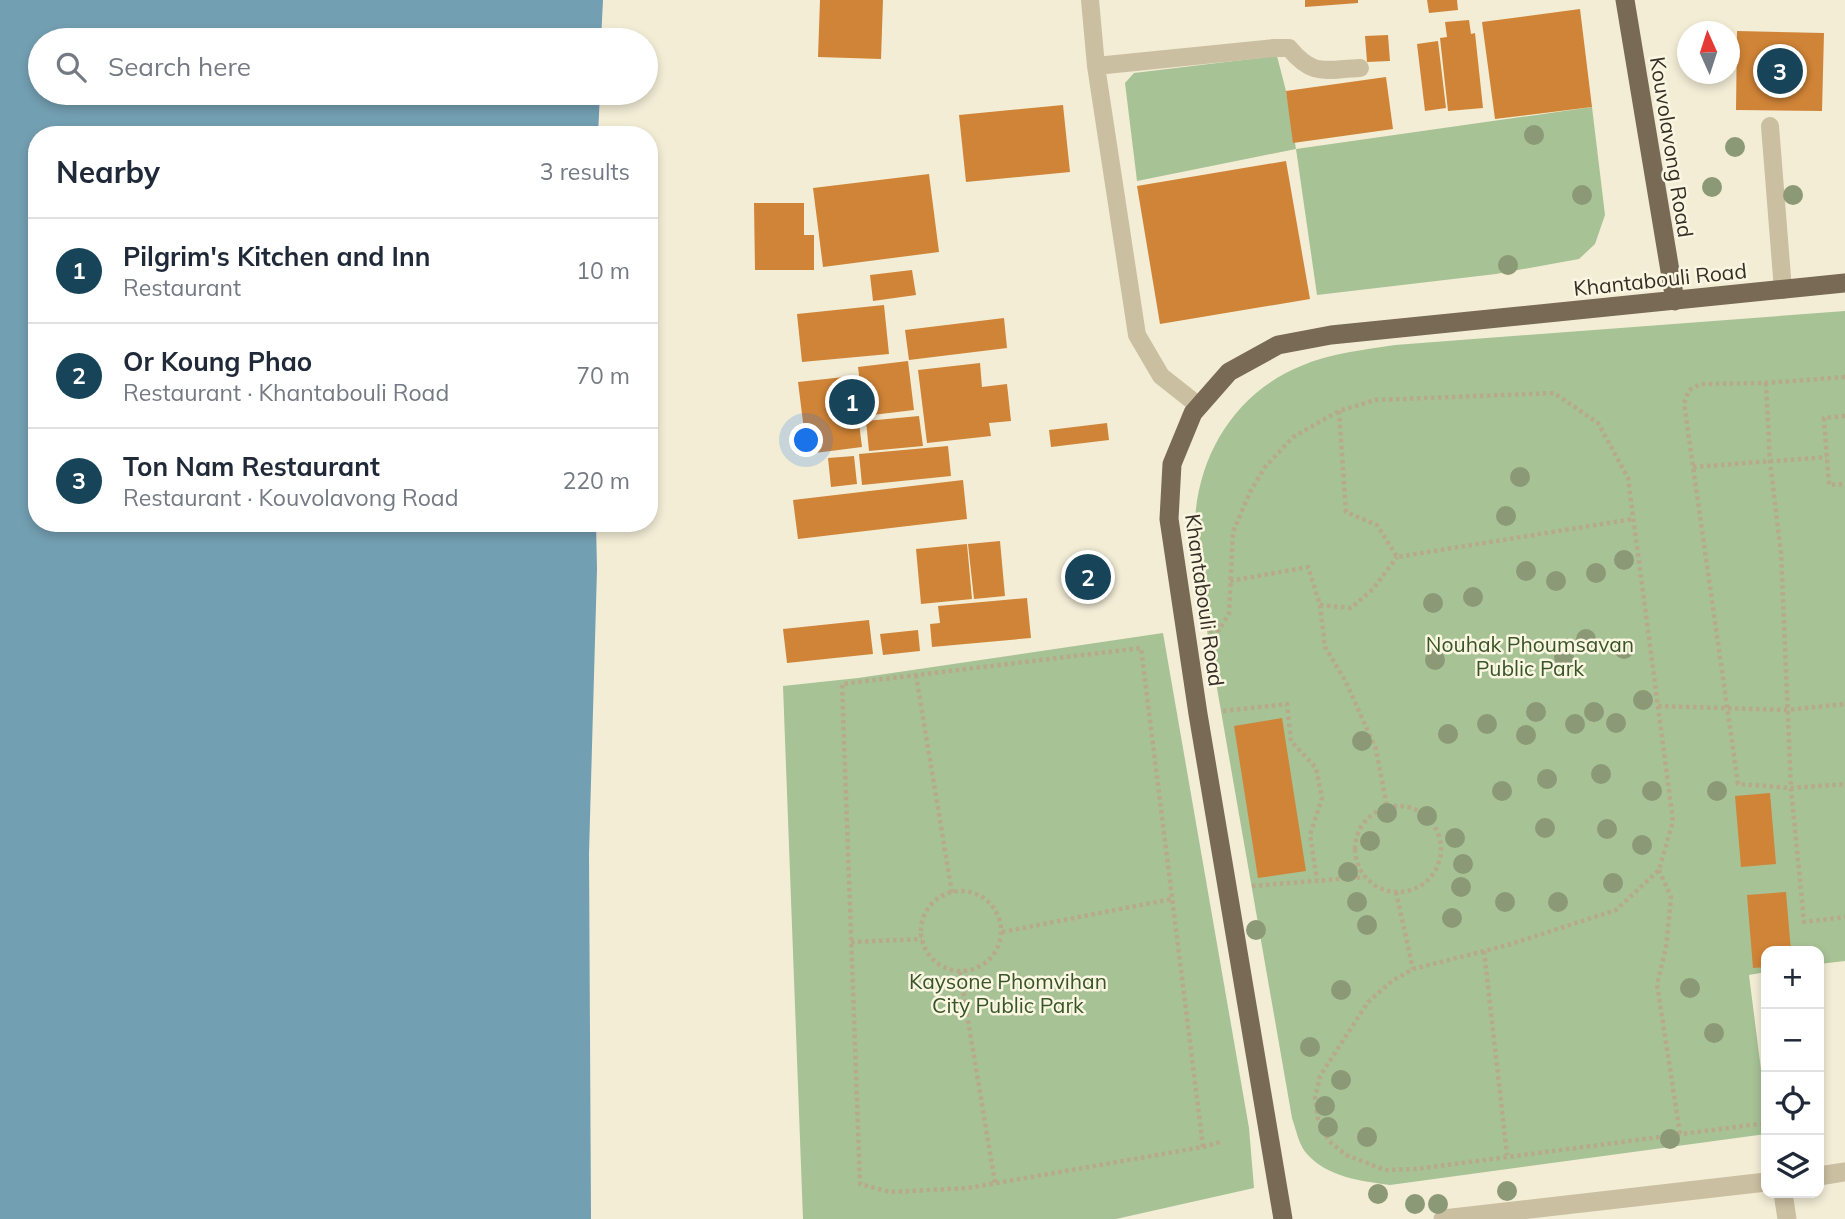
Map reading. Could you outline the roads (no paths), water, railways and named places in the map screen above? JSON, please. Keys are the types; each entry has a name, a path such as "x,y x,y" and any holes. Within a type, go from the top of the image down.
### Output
{"main road":[{"name":"Kouvolavong Road","path":"1625,0 1675,301"},
{"name":"Khantabouli Road","path":"1283,1219 1198,714 1169,519 1172,464 1193,413 1229,372 1278,345 1331,335 1845,283"}],"street":[{"path":"1824,1174 1845,1172"},
{"path":"1443,1219 1761,1183"},
{"path":"1784,1198 1787,1219"}],"lane":[{"path":"1090,0 1096,66 1137,335 1161,376 1199,406"},
{"path":"1096,66 1289,48 1301,63 1312,70 1360,68"},
{"path":"1770,126 1783,290"}],"water":[{"path":"0,0 603,0 602,28 28,28 28,105 599,105 598,126 28,126 28,532 596,532 589,853 591,1219 0,1219"}],"place":[{"name":"Ton Nam Restaurant","path":"1780,71"},
{"name":"Pilgrim's Kitchen and Inn","path":"852,402"},
{"name":"Or Koung Phao","path":"1088,577"}],"park label":[{"name":"Nouhak Phoumsavan Public Park","path":"1530,656"},
{"name":"Kaysone Phomvihan City Public Park","path":"1008,993"}]}
